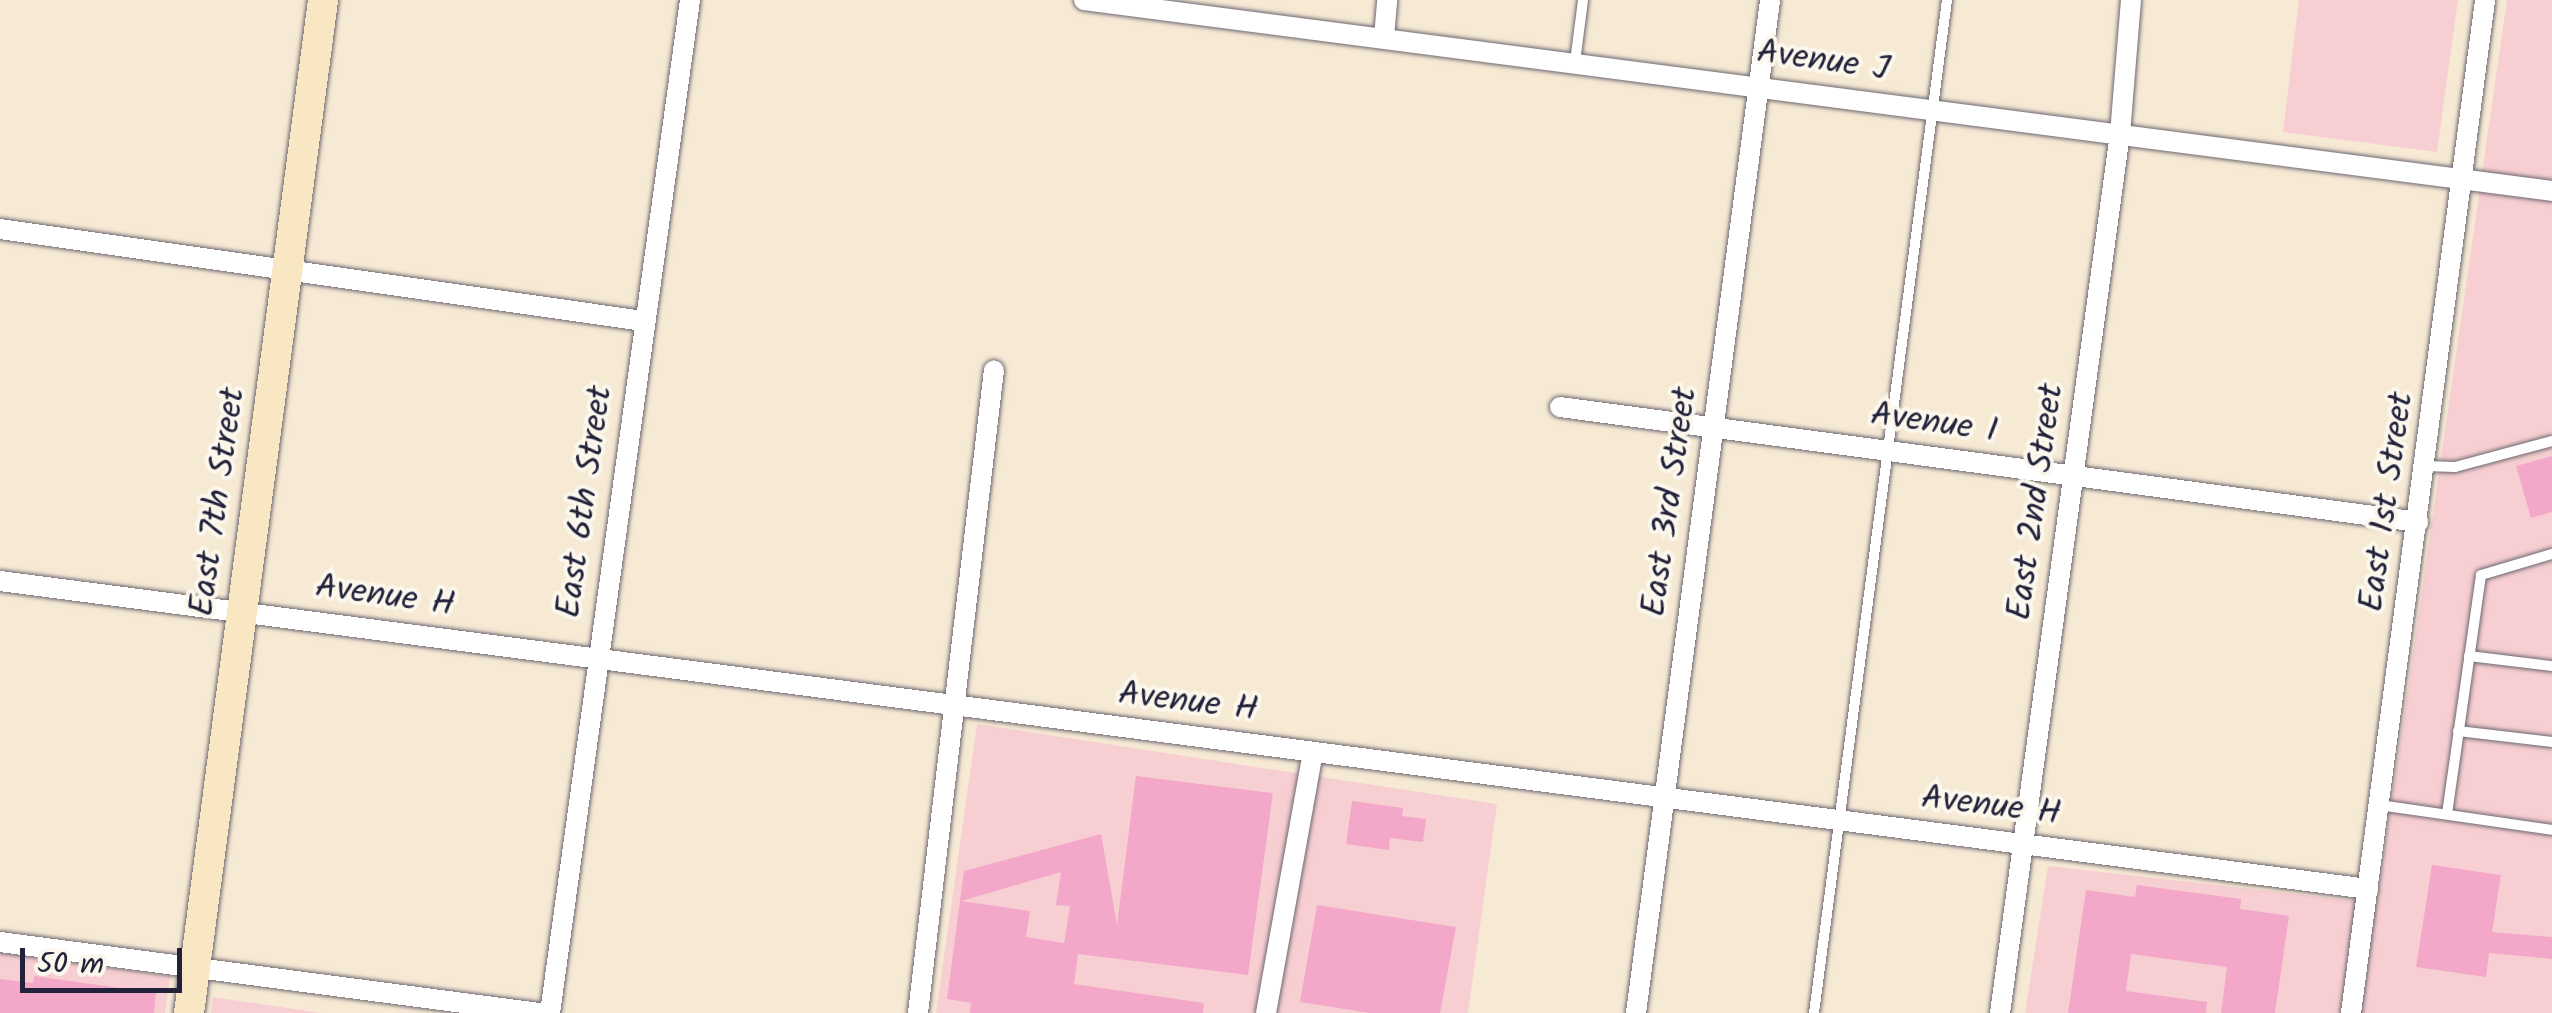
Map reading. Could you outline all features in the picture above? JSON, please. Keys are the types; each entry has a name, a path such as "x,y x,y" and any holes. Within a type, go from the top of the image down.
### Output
{"street":[{"name":"East 7th Street","path":"189,1013 323,0"},
{"name":"East 6th Street","path":"550,1013 690,0"},
{"name":"Avenue J","path":"1084,0 2552,191"},
{"path":"1384,37 1387,0"},
{"name":"East 3rd Street","path":"1636,1013 1770,0"},
{"name":"East 2nd Street","path":"2000,1013 2120,134 2132,0"},
{"name":"East 1st Street","path":"2351,1013 2485,0"},
{"path":"0,229 643,321"},
{"path":"918,1013 994,370"},
{"name":"Avenue I","path":"1560,407 2418,522"},
{"name":"Avenue H","path":"0,581 2368,889"},
{"path":"1266,1013 1313,752"},
{"path":"0,942 539,1013"}],"lane":[{"path":"1575,62 1583,0"},
{"path":"1814,1013 1947,0"},
{"path":"2426,466 2455,467 2552,440"},
{"path":"2446,814 2482,575 2552,554"},
{"path":"2469,656 2552,666"},
{"path":"2458,731 2552,742"},
{"path":"2379,805 2552,830"}],"shaded area":[{"path":"2299,0 2458,0 2437,152 2283,132"},
{"path":"2507,0 2552,0 2552,1013 2025,1013 2048,866 2377,903"},
{"path":"977,724 1497,804 1468,1013 936,1013"},
{"path":"0,953 170,976 165,1013 0,1013"},
{"path":"213,997 321,1013 211,1013"}],"building":[{"path":"2552,456 2552,512 2531,518 2516,466"},
{"path":"1136,776 1273,793 1248,975 1078,954 1074,984 1204,1003 1203,1013 970,1013 971,1003 947,999 964,871 1101,834 1117,925","holes":["1061,872 1056,905 1070,906 1064,943 1026,937 1030,911 961,901"]},
{"path":"1352,801 1403,808 1402,816 1426,819 1423,842 1390,838 1389,850 1346,844"},
{"path":"2432,865 2501,875 2492,932 2552,937 2552,959 2489,953 2486,977 2416,967"},
{"path":"2137,885 2241,899 2240,909 2289,916 2275,1013 2221,1013 2227,967 2131,954 2126,991 2207,1002 2206,1013 2068,1013 2086,890 2135,897"},
{"path":"1317,905 1456,927 1440,1013 1370,1013 1300,1002"},
{"path":"34,976 156,993 154,1013 0,1013 0,979 33,983"}]}
